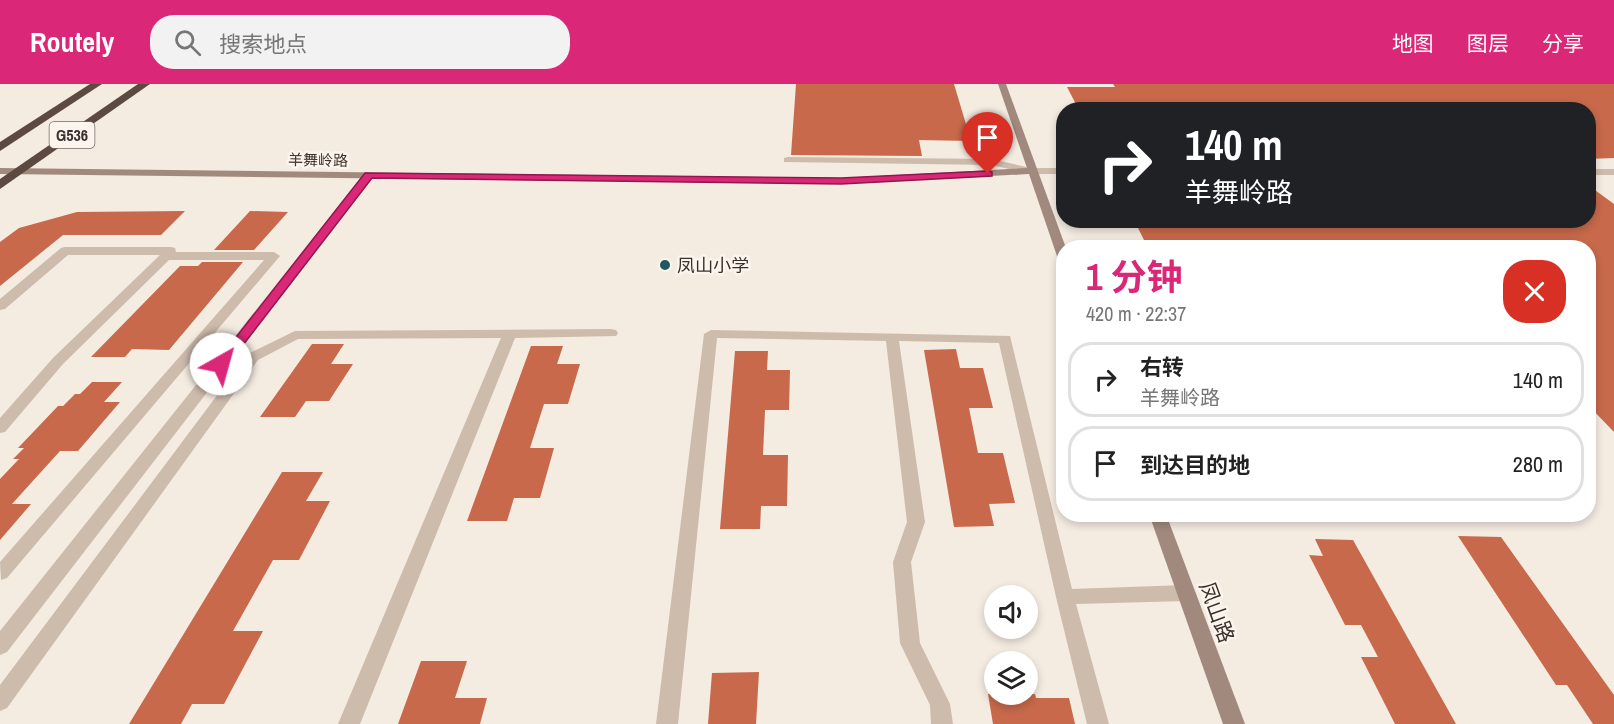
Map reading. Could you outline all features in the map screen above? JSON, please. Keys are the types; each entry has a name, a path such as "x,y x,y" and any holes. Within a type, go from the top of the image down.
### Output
{"highway":[{"name":"G536","path":"0,147 97,84"},
{"name":"G536","path":"0,185 145,84"}],"street":[{"path":"1002,84 1057,240"},
{"path":"788,160 991,162 1031,171 1056,171"},
{"name":"羊舞岭路","path":"0,171 841,181 1031,171"},
{"path":"1596,172 1614,172"},
{"path":"0,646 369,175"},
{"path":"0,306 65,251 171,251 58,361 0,428"},
{"path":"1,573 274,256 166,256"},
{"path":"0,701 253,357 295,335 611,333"},
{"path":"350,724 510,334"},
{"path":"667,724 711,334 1005,339 1065,597 1098,724"},
{"path":"892,337 916,522 902,562 910,643 940,704 942,724"},
{"name":"凤山路","path":"1160,522 1234,724"},
{"path":"1065,597 1186,593"}],"building":[{"path":"796,84 954,84 971,141 919,140 922,156 791,155"},
{"path":"1113,84 1614,84 1614,158 1596,159 1596,102 1075,102 1067,87 1115,87"},
{"path":"1596,191 1614,204 1614,432 1596,413 1596,240 1144,240 1138,228 1596,228"},
{"path":"185,211 161,235 63,235 0,286 0,242 19,228 77,212"},
{"path":"250,211 288,212 254,250 214,250"},
{"path":"202,262 243,262 169,350 132,349 125,357 91,357 180,266 198,266"},
{"path":"312,344 344,344 331,364 353,364 329,401 306,401 295,417 260,417"},
{"path":"531,346 563,346 557,364 580,364 568,404 544,404 530,448 554,448 540,498 514,498 507,521 467,521"},
{"path":"956,349 960,368 983,368 993,408 969,408 978,453 1003,453 1015,503 989,504 994,526 954,527 924,350"},
{"path":"735,351 768,351 767,370 790,370 789,410 765,410 763,455 788,455 787,506 761,506 760,529 720,529"},
{"path":"92,382 122,382 104,402 120,402 78,451 60,451 12,504 31,504 0,540 0,479 19,459 13,459 24,448 18,448 58,406 63,406 75,394 80,394"},
{"path":"282,472 323,472 306,501 330,501 299,560 273,560 233,631 263,631 224,704 192,704 181,724 129,724"},
{"path":"1458,536 1501,537 1614,695 1614,724 1593,724 1567,685 1556,685"},
{"path":"1315,539 1353,540 1456,724 1395,724 1361,657 1378,657 1361,625 1345,625 1309,555 1323,556"},
{"path":"421,661 467,661 455,698 487,698 480,724 398,724"},
{"path":"759,672 756,724 708,724 712,673"},
{"path":"1038,698 1069,698 1075,724 993,724 990,705 1038,705"}],"place":[{"name":"凤山小学","path":"665,265"}],"route":[{"path":"221,364 369,175 841,181 988,174"}]}
